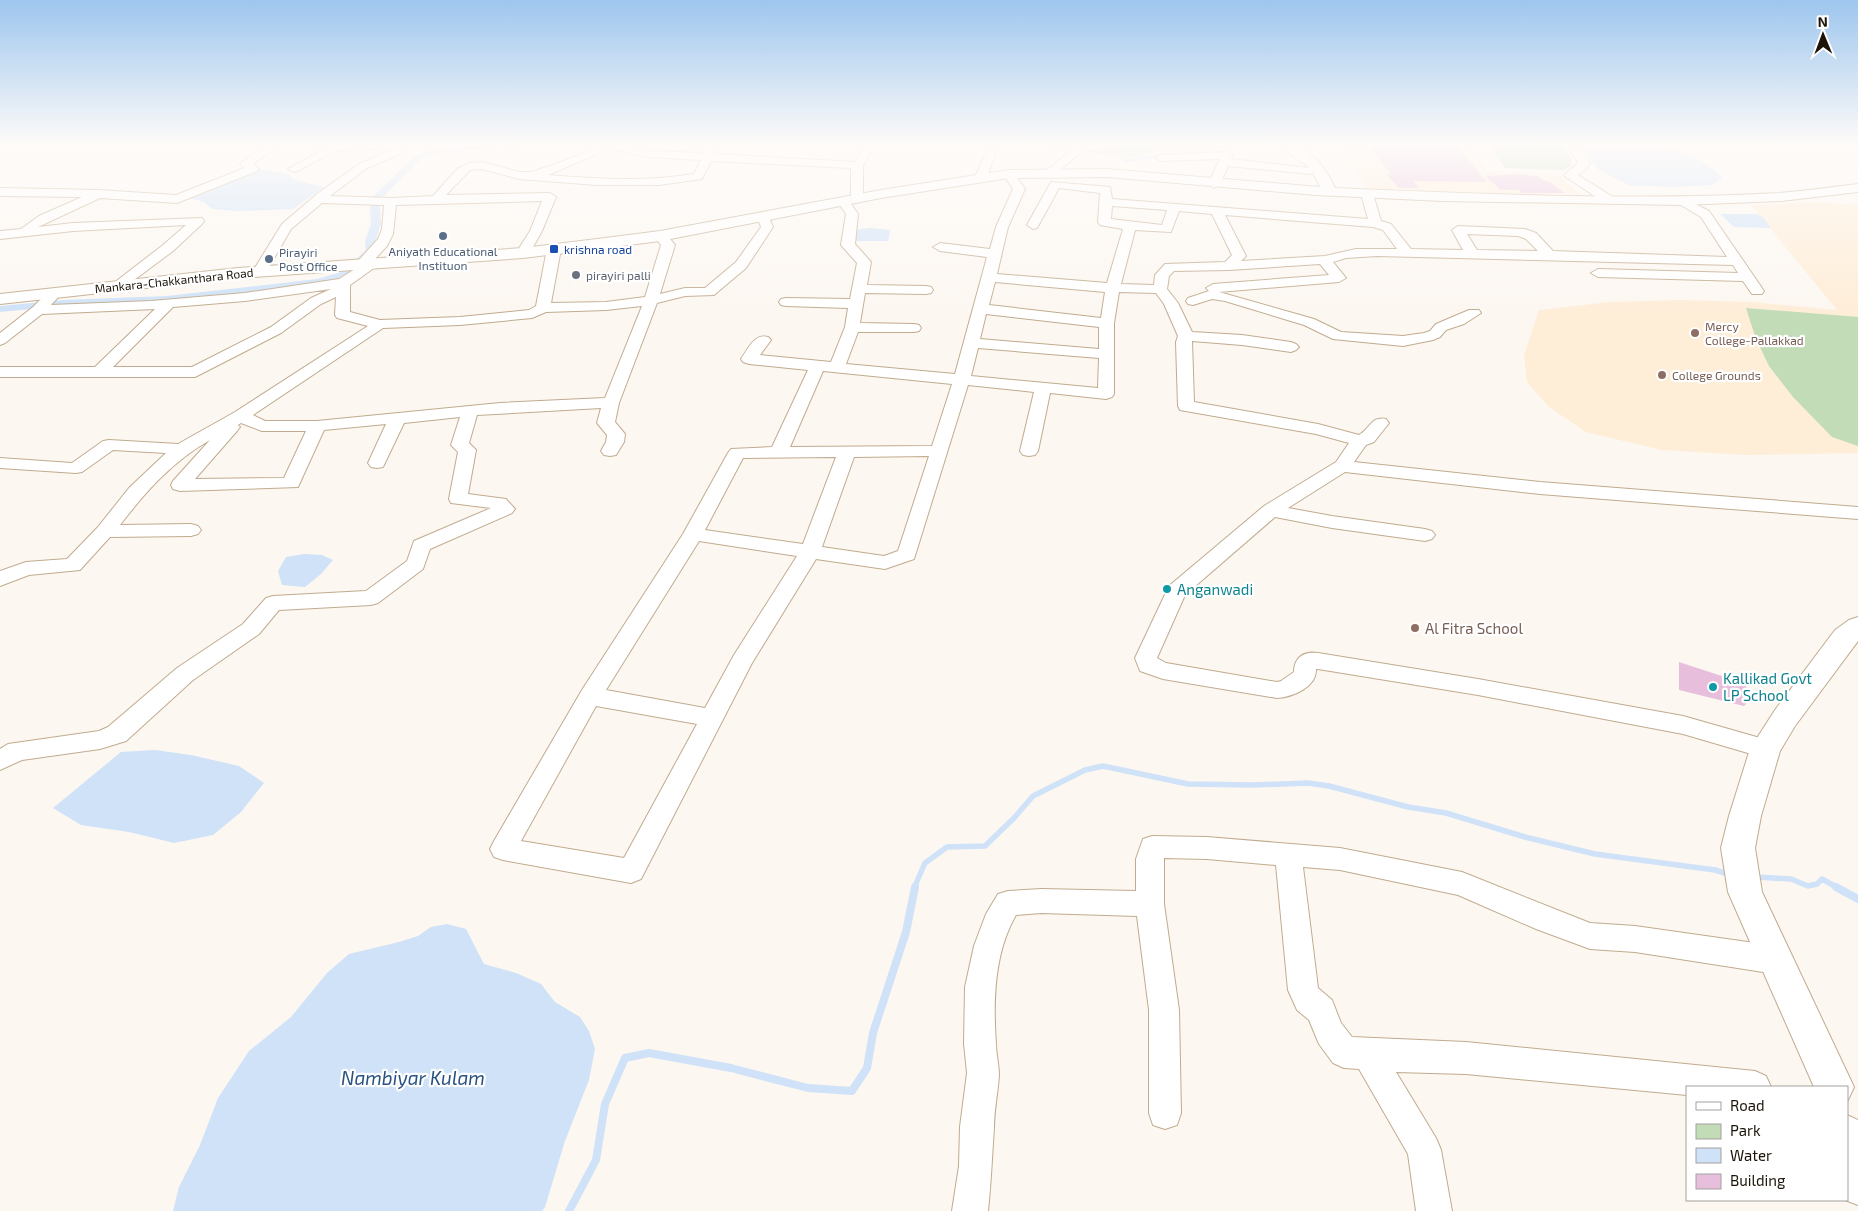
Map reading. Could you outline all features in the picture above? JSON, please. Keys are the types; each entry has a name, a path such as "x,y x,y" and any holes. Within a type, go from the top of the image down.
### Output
{"main road":[{"name":"Mankara-Chakkanthara Road","path":"0,299 44,303 117,286 260,271 523,253 660,236 847,201"},
{"name":"Mankara-Chakkanthara Road","path":"1645,201 1692,201"},
{"path":"1835,201 1858,202"},
{"path":"1834,1086 1746,892 1738,848 1745,816 1765,749 1785,718 1854,636"},
{"path":"1848,1140 1858,1184"}],"street":[{"path":"21,234 40,218 87,201"},
{"path":"260,271 286,227 317,201"},
{"path":"356,201 414,201"},
{"path":"523,253 536,231 549,201"},
{"path":"837,367 852,327 864,262 848,246 852,214 850,201"},
{"path":"693,534 885,563 906,555 962,379 1002,227 1014,201"},
{"path":"1033,225 1046,201"},
{"path":"1369,201 1375,224"},
{"path":"1680,201 1705,214 1757,291"},
{"path":"374,263 365,261 382,245 388,229 389,207 392,202"},
{"path":"1174,207 1167,229 1104,222 1106,202 1174,207 1375,224 1387,227 1407,253"},
{"path":"1217,211 1239,256 1229,266"},
{"path":"343,286 344,302 342,315 380,324 460,321 532,314 543,308 606,306 651,300 685,292 709,292 741,265 757,244 767,227 763,216"},
{"path":"0,235 21,234 73,226 198,221 168,248 117,286"},
{"path":"763,340 749,359 1106,394 1107,323 1113,288 1130,226"},
{"path":"1472,253 1458,230 1520,232 1531,236 1549,255"},
{"path":"610,451 615,442 616,434 606,423 611,403 651,300 668,245 660,236"},
{"path":"940,248 996,254"},
{"path":"543,308 554,249"},
{"path":"1360,441 1318,429 1186,406 1184,342 1186,336 1171,303 1160,289 1162,275 1170,267 1229,266 1328,260 1334,256 1357,254 1472,253 1736,261"},
{"path":"1211,295 1212,288 1339,278 1326,263 1328,260"},
{"path":"0,372 194,372 276,330 374,263"},
{"path":"1598,273 1747,277"},
{"path":"910,290 926,274"},
{"path":"989,277 1113,288 1160,289"},
{"path":"0,340 44,303 168,304 343,286"},
{"path":"786,302 926,290"},
{"path":"1193,301 1211,295 1237,300 1309,322 1338,336 1403,341 1428,337 1435,334 1441,327 1459,321 1474,313"},
{"path":"99,372 168,304"},
{"path":"981,309 1107,323"},
{"path":"0,579 26,569 73,565 136,492 181,449 241,416 380,324"},
{"path":"852,327 914,328"},
{"path":"1186,336 1242,340 1291,347"},
{"path":"972,343 1106,354"},
{"path":"779,452 818,365"},
{"path":"1029,451 1043,387"},
{"path":"241,416 262,426 317,426 470,411 611,403"},
{"path":"0,760 17,751 100,740 117,734 185,674 251,629 273,604 371,598 416,564 421,545 505,509 499,503 458,500 467,450 460,445 470,411"},
{"path":"241,416 180,484 291,483 317,426"},
{"path":"377,463 397,419"},
{"path":"1380,423 1368,438 1360,441 1342,466 1271,510 1176,591 1146,658 1148,665 1163,670 1277,690 1287,688 1304,675 1305,664 1310,660 1318,661 1478,686 1682,725 1765,749"},
{"path":"0,463 76,468 109,445 181,449"},
{"path":"847,452 810,552 742,661 631,871 503,848 590,696 693,534 737,453 940,451"},
{"path":"1342,466 1550,488 1858,513"},
{"path":"1271,510 1332,522 1425,535"},
{"path":"105,530 191,530"},
{"path":"590,696 712,718"},
{"path":"1165,1114 1164,1010 1150,904 1150,859 1152,847 1207,848 1340,859 1462,884 1546,920 1590,936 1635,939 1776,960"},
{"path":"1288,855 1303,990 1308,1000 1321,1010 1330,1033 1344,1052 1369,1056 1455,1057 1553,1065 1746,1086"},
{"path":"970,1211 976,1166 977,1128 983,1073 980,1044 980,987 988,946 996,923 1008,903 1041,901 1150,904"},
{"path":"1369,1056 1424,1150 1434,1211"}],"shaded area":[{"name":"Mercy College-Pallakkad","path":"1815,202 1858,205 1858,453 1747,455 1662,450 1586,432 1549,407 1527,382 1524,356 1539,310 1610,302 1681,300 1752,302 1837,310 1751,205"}],"green space":[{"path":"1746,308 1858,317 1858,446 1832,437 1793,397 1769,366 1756,339"}],"water":[{"path":"198,201 305,201 293,209 237,211 212,209 204,202"},
{"path":"1720,214 1757,214 1764,218 1770,228 1734,227"},
{"path":"870,228 890,230 888,241 849,241 854,230"},
{"path":"304,554 322,555 333,560 321,574 305,587 282,585 278,571 286,557"},
{"path":"155,750 191,755 239,766 264,783 241,812 213,835 174,843 129,832 81,825 53,808 121,752"},
{"name":"Nambiyar Kulam","path":"447,924 466,929 484,964 516,973 541,984 555,1002 580,1017 589,1031 595,1049 589,1080 565,1141 545,1207 542,1211 173,1211 179,1187 200,1145 218,1098 249,1051 291,1017 327,973 349,954 399,942 418,936 431,927"}],"building":[{"name":"Kallikad Govt LP School","path":"1679,662 1743,683 1754,696 1744,706 1679,690"}],"waterway":[{"path":"360,260 371,251 370,242 376,224 375,208 377,201"},
{"path":"0,309 62,303 167,299 318,282 345,274 351,268"},
{"path":"914,888 925,863 947,847 985,846 1014,818 1033,796 1085,770 1103,766 1188,784 1253,785 1308,783 1329,786 1408,807 1446,813 1525,837 1595,854 1715,870 1728,874"},
{"path":"1756,877 1791,879 1808,886 1817,884 1822,879 1838,888"},
{"path":"569,1211 596,1160 605,1104 625,1058 649,1053 731,1068 808,1088 852,1091 867,1068 873,1033 906,932 915,887"},
{"path":"1836,887 1858,899"}],"place":[{"name":"Aniyath Educational Instituon","path":"443,236"},
{"name":"krishna road","path":"554,249"},
{"name":"Pirayiri Post Office","path":"269,259"},
{"name":"pirayiri palli","path":"576,275"},
{"name":"Mercy College-Pallakkad","path":"1695,333"},
{"name":"College Grounds","path":"1662,375"},
{"name":"Anganwadi","path":"1167,589"},
{"name":"Al Fitra School","path":"1415,628"},
{"name":"Kallikad Govt LP School","path":"1713,687"}]}
